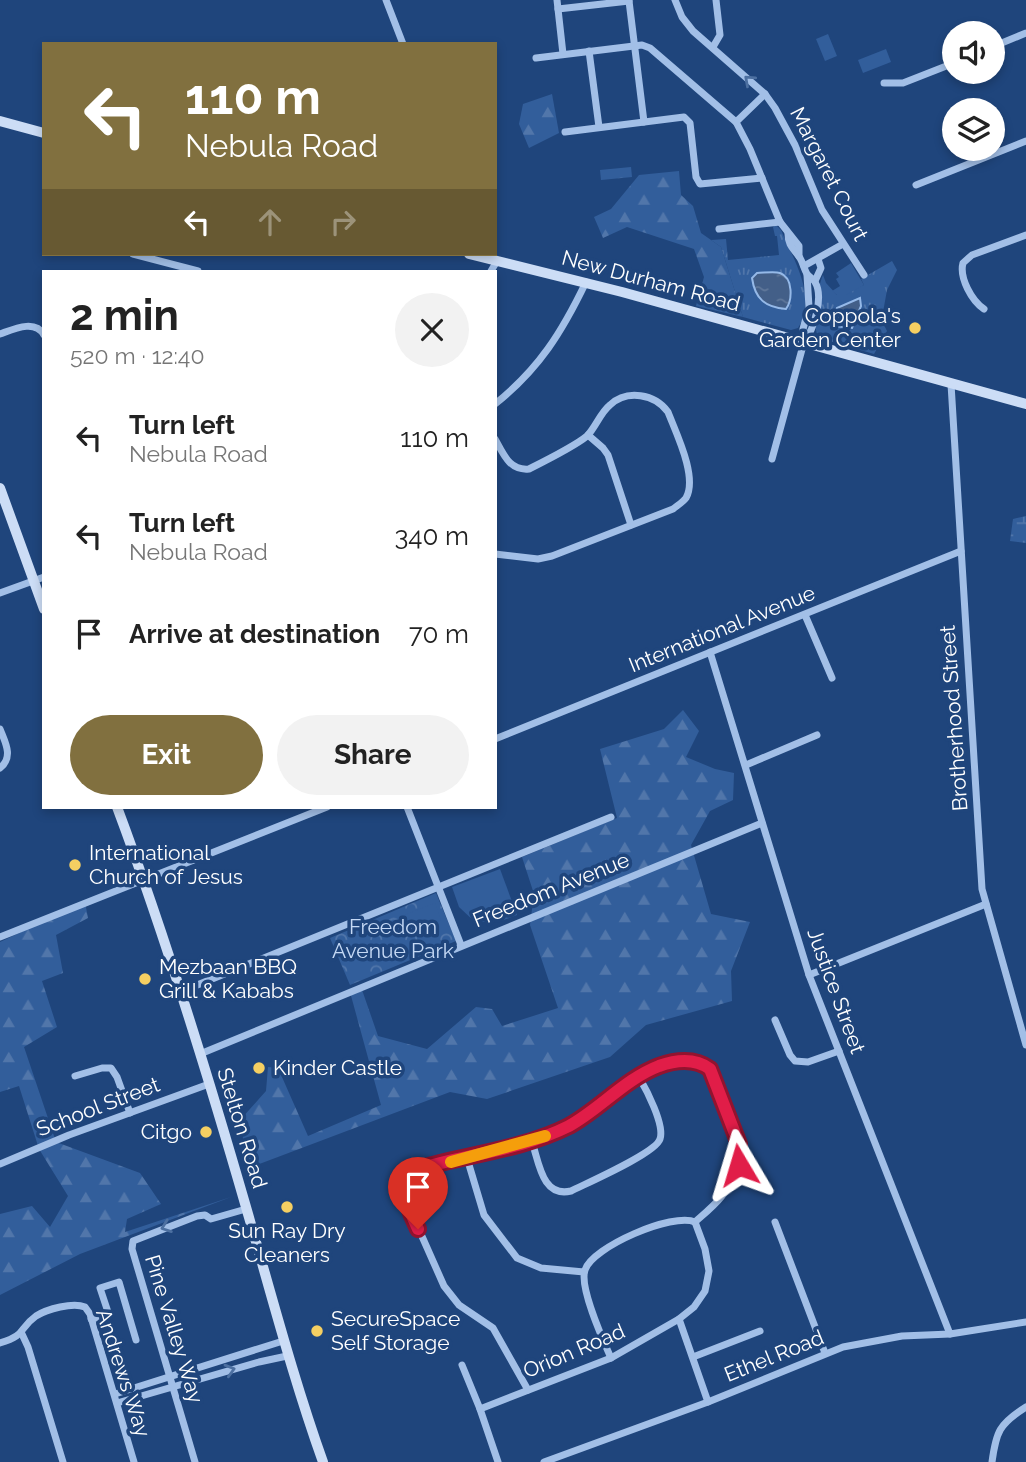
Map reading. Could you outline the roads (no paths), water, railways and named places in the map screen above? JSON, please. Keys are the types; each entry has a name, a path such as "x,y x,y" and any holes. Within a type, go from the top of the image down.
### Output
{"main road":[{"path":"0,121 42,132"},
{"name":"New Durham Road","path":"473,256 494,266 586,282 1026,404"},
{"path":"0,488 4,509 38,579 42,599"},
{"name":"Stelton Road","path":"118,809 144,880 200,1054 287,1356 323,1462"}],"street":[{"path":"386,0 402,42"},
{"path":"557,0 564,54"},
{"path":"558,9 629,0 644,122"},
{"name":"Margaret Court","path":"675,0 686,23 765,94 787,128 822,210 864,275"},
{"path":"713,47 720,35 716,0"},
{"path":"1005,42 1026,33"},
{"path":"536,58 646,45 736,122 780,222 799,246 799,256 807,275 809,307 803,329 804,342 772,459"},
{"path":"589,51 598,127"},
{"path":"884,83 903,83 942,68"},
{"path":"736,122 765,94"},
{"path":"565,132 679,117 687,119 691,126 696,177 700,184 762,178"},
{"path":"915,185 1026,141"},
{"path":"719,229 780,222"},
{"path":"984,309 974,301 961,272 962,263 972,255 1026,236"},
{"path":"804,266 843,244"},
{"path":"141,256 194,270"},
{"path":"804,342 811,332 817,312 815,281 821,268 818,259"},
{"path":"807,275 815,281"},
{"path":"497,402 534,370 553,345 586,282"},
{"path":"0,334 31,326 38,327 42,332"},
{"name":"Brotherhood Street","path":"951,384 982,889 1026,1045"},
{"path":"497,442 509,463 522,470 538,465 588,435 609,405 619,399 629,396 648,397 663,405 668,412 688,469 690,489 685,500 673,509 552,556 538,559 497,554"},
{"path":"588,435 603,447 608,455 631,525"},
{"name":"International Avenue","path":"497,738 961,551"},
{"path":"0,593 38,579"},
{"path":"805,615 832,678"},
{"name":"Justice Street","path":"710,652 809,975 950,1334"},
{"path":"0,729 8,752 5,764 0,768"},
{"path":"746,765 817,735"},
{"path":"0,937 322,809"},
{"path":"408,809 461,945"},
{"path":"180,992 611,817"},
{"name":"Freedom Avenue","path":"200,1054 762,823"},
{"path":"809,975 986,904"},
{"path":"775,1020 795,1061 808,1062 839,1051"},
{"path":"528,1390 493,1328 459,1305 444,1286 405,1198 408,1178 418,1169 532,1142 571,1125 639,1077 662,1065 688,1061 705,1064 714,1074 739,1144 741,1157 724,1195 695,1222 684,1220 638,1231 594,1256 584,1272 592,1312 611,1358"},
{"path":"75,1076 102,1068 111,1069 117,1077 130,1113"},
{"path":"532,1142 545,1181 560,1192 571,1191 644,1154 657,1144 661,1133 649,1095 639,1077"},
{"name":"School Street","path":"0,1164 69,1135 209,1084"},
{"path":"467,1158 484,1215 517,1258 541,1268 584,1272"},
{"name":"Pine Valley Way","path":"195,1462 133,1253 133,1241 197,1216 205,1215 211,1219 246,1209"},
{"name":"Orion Road","path":"480,1409 611,1358 679,1319 700,1300 708,1281 708,1262 695,1222"},
{"path":"775,1222 825,1353"},
{"path":"91,1320 108,1314 100,1288 119,1282 136,1340"},
{"name":"Andrews Way","path":"0,1343 22,1334 35,1317 74,1304 85,1307 134,1462"},
{"path":"679,1319 708,1402"},
{"name":"Ethel Road","path":"544,1462 708,1402 825,1353 870,1340 950,1334 1026,1322"},
{"path":"693,1357 760,1331"},
{"path":"22,1334 63,1462"},
{"path":"116,1399 170,1377 283,1341"},
{"path":"116,1399 173,1387 287,1356"},
{"path":"462,1365 498,1462"},
{"path":"992,1462 996,1434 1009,1418 1026,1407"}],"water":[{"path":"778,272 785,276 790,284 790,301 786,309 762,301 752,278 757,273"},
{"path":"860,298 861,306 852,328 835,326 837,308"}],"place":[{"name":"Coppola's Garden Center","path":"915,328"},
{"name":"International Church of Jesus","path":"75,865"},
{"name":"Mezbaan BBQ Grill & Kababs","path":"145,979"},
{"name":"Kinder Castle","path":"259,1068"},
{"name":"Citgo","path":"206,1132"},
{"name":"Sun Ray Dry Cleaners","path":"287,1207"},
{"name":"SecureSpace Self Storage","path":"317,1331"}],"park label":[{"name":"Freedom Avenue Park","path":"393,939"}]}
